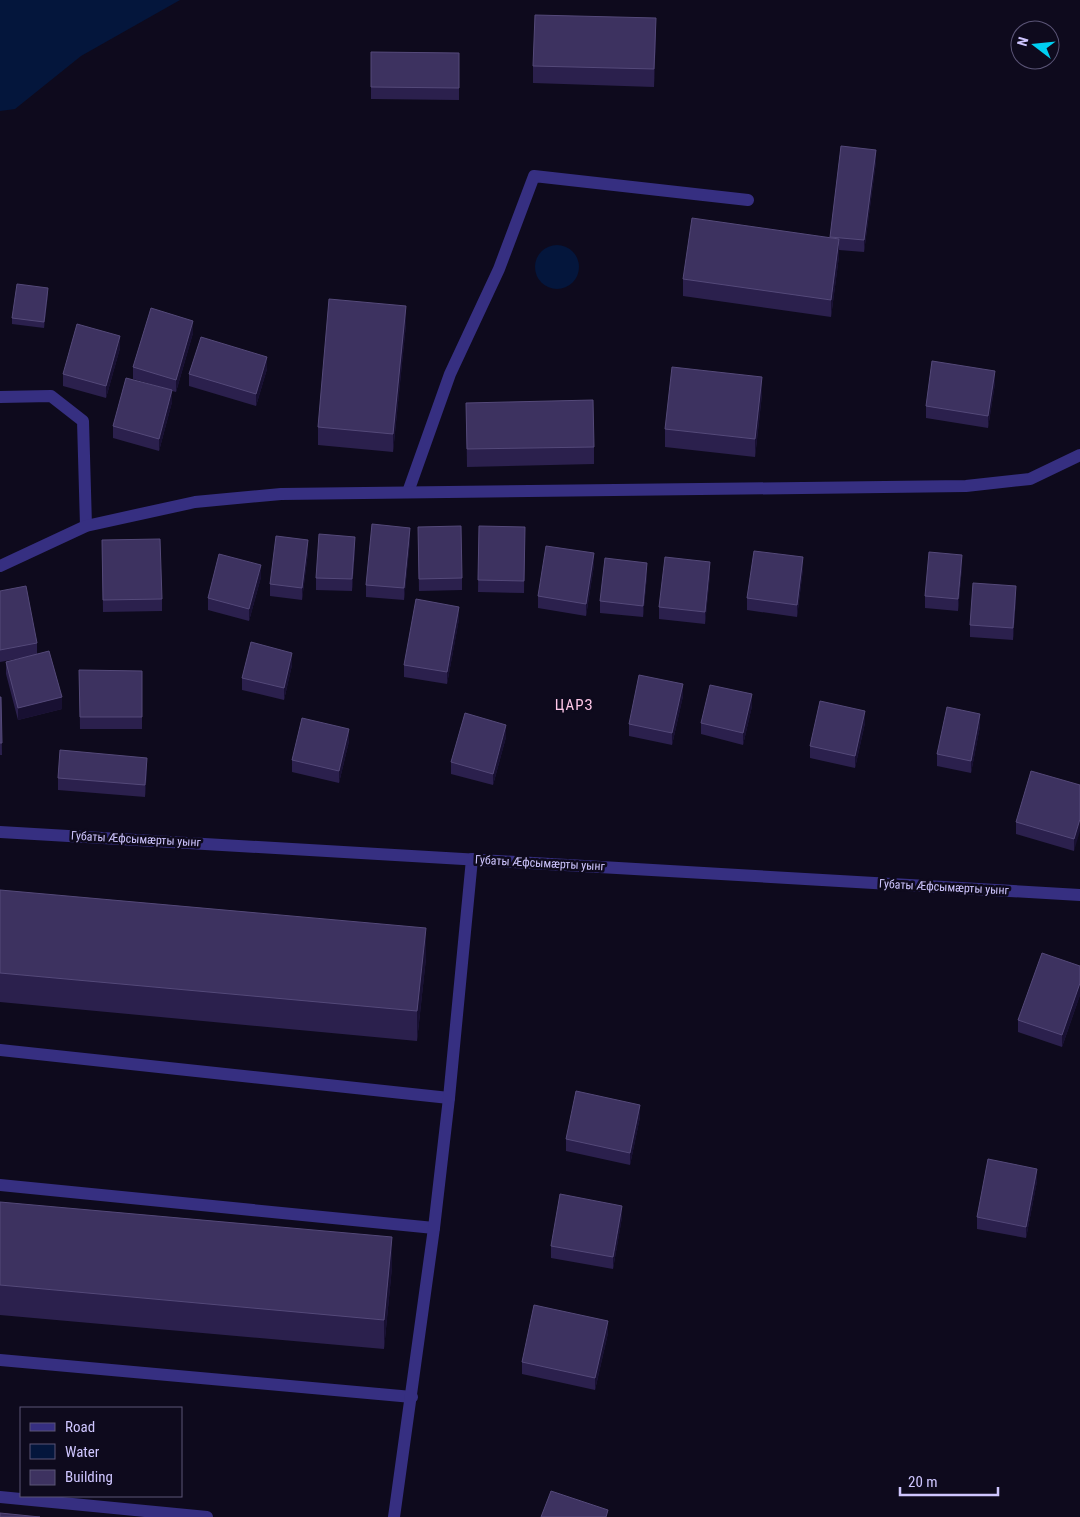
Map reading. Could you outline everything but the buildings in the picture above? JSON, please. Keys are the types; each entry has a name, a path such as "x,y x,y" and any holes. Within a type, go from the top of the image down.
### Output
{"street":[{"path":"408,492 450,374 499,269 534,176 748,200"},
{"path":"0,397 50,396 84,421 86,526"},
{"path":"0,566 86,526 195,502 281,494 966,486 1030,479 1080,455"},
{"name":"Губаты Æфсымæрты уынг","path":"0,832 1080,896"},
{"path":"394,1517 434,1228 449,1098 472,859"},
{"path":"0,1050 449,1098"},
{"path":"0,1185 434,1228"},
{"path":"0,1360 412,1397"},
{"path":"0,1497 208,1517"}],"water":[{"path":"0,0 180,0 81,56 15,109 0,111"},
{"path":"561,245 573,251 578,258 578,276 573,283 566,288 553,289 545,286 538,279 535,263 538,255 545,248"}],"district":[{"name":"ЦАРЗ","path":"574,705"}]}
